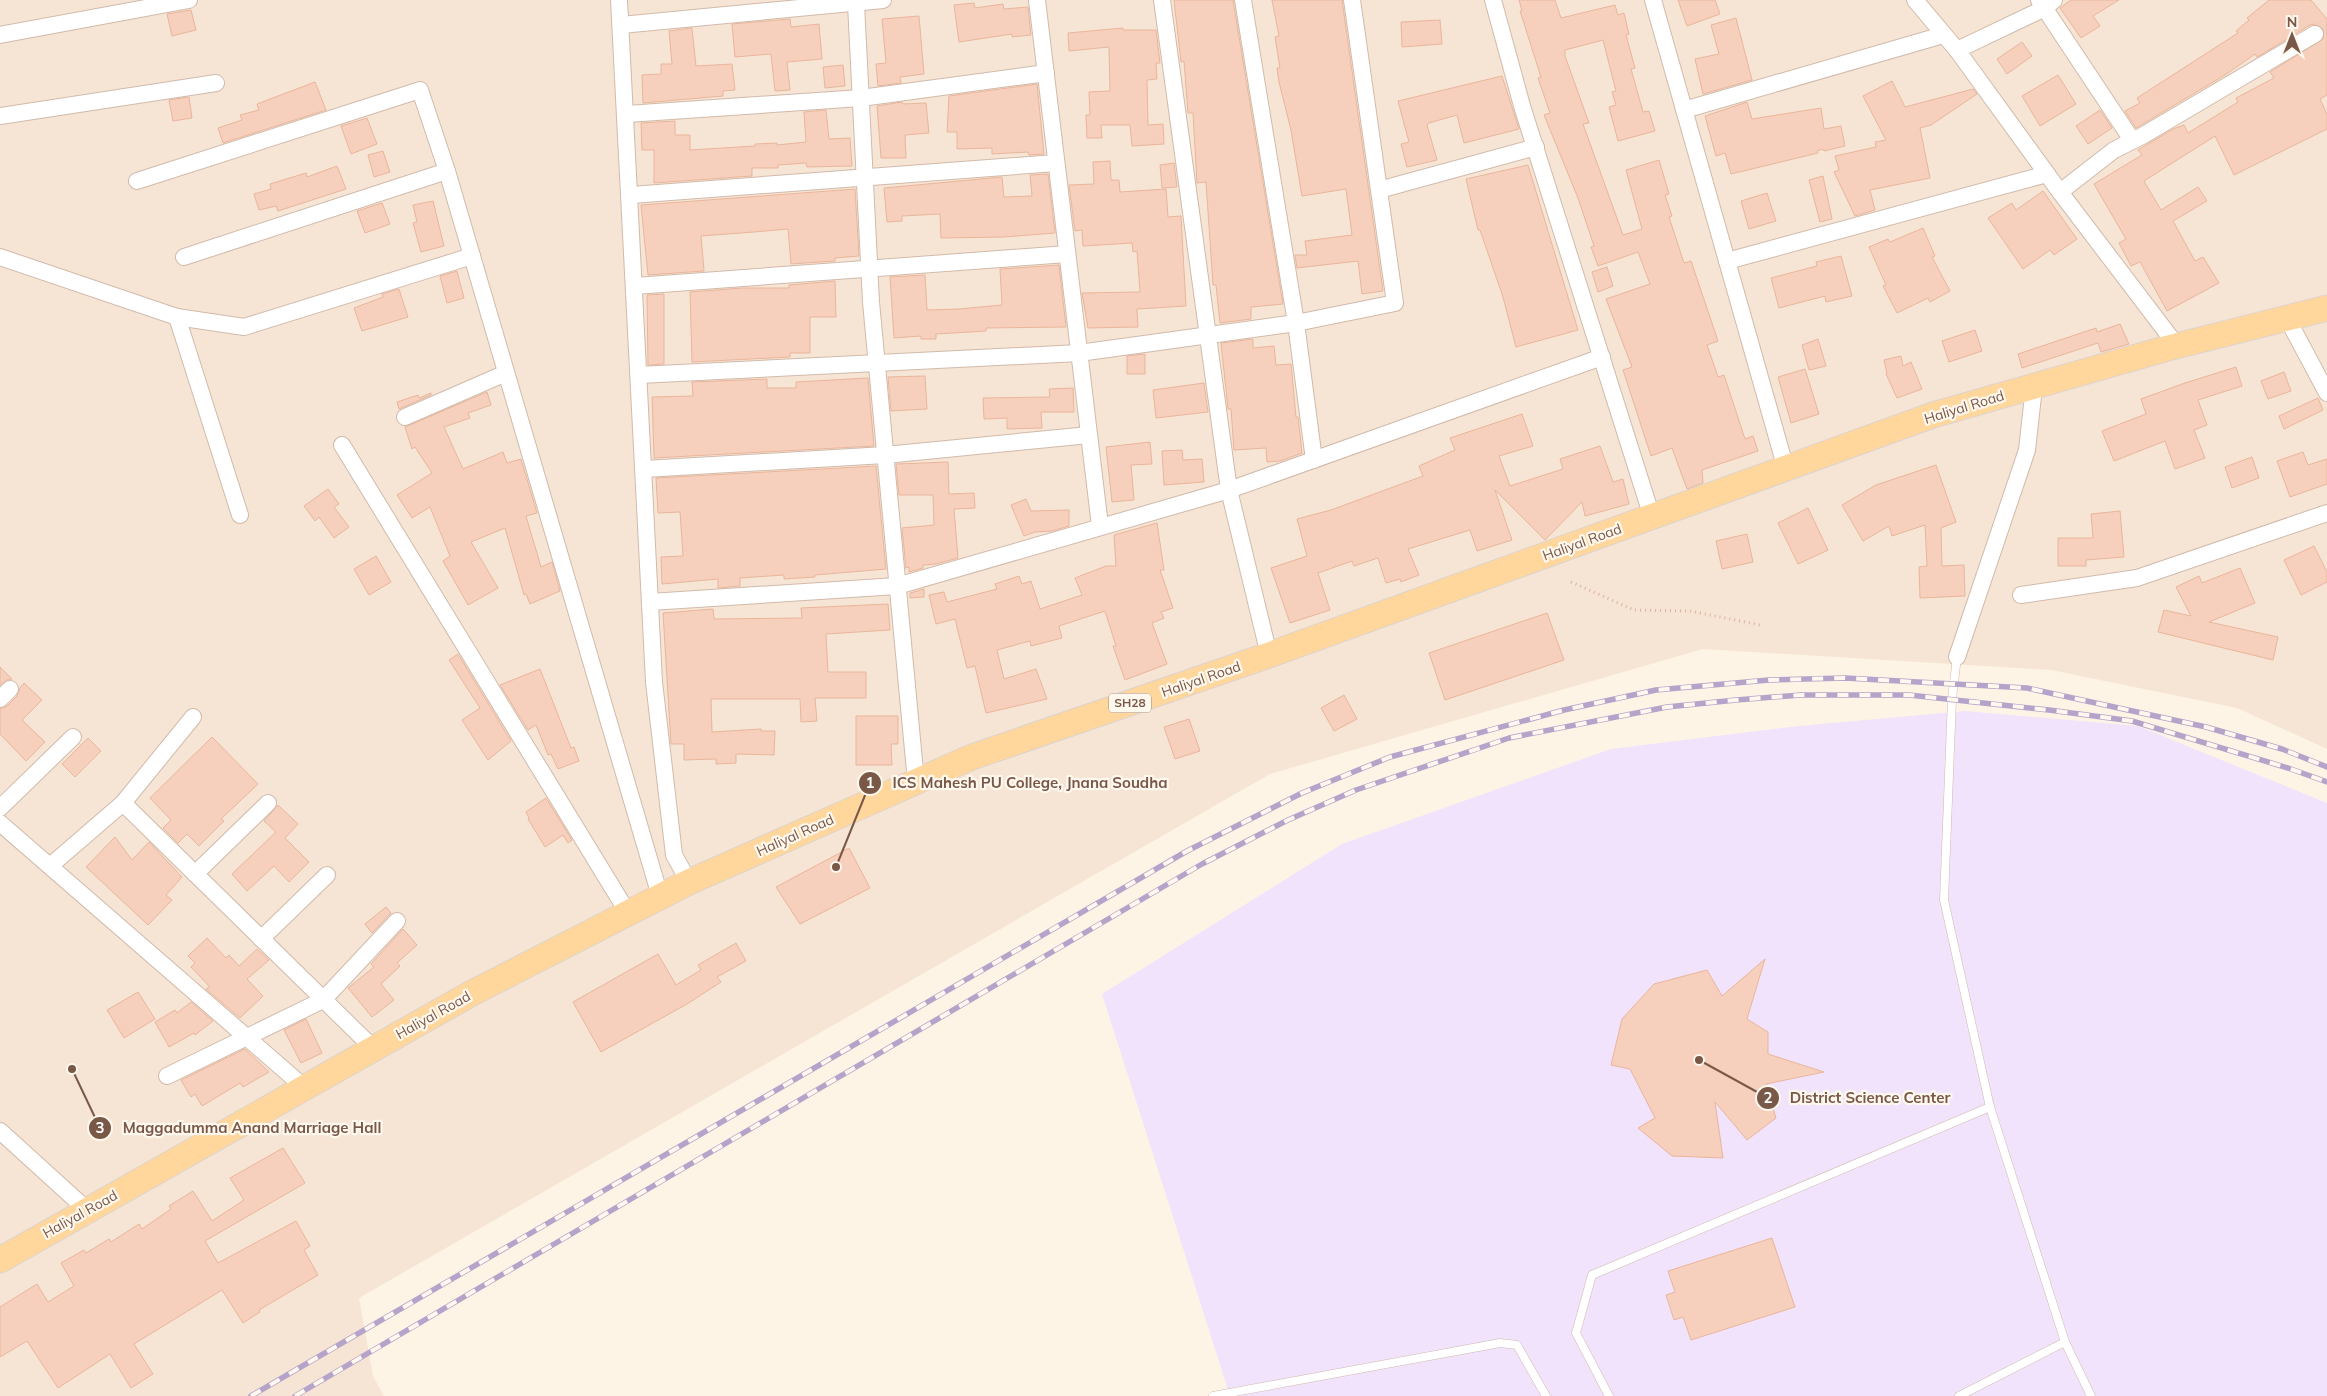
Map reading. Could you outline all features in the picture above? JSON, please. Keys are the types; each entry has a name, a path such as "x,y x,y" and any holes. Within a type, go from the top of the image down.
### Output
{"main road":[{"name":"Haliyal Road","path":"0,1260 472,993 689,882 972,757 1269,655 1933,415 2176,346 2327,308"}],"street":[{"path":"0,35 189,0"},
{"path":"619,0 627,114 654,682 674,855 689,882"},
{"path":"621,25 883,0"},
{"path":"1037,0 1100,526"},
{"path":"1162,0 1229,490 1269,655"},
{"path":"1243,0 1296,322 1314,460"},
{"path":"639,375 1079,353 1296,322 1395,303 1352,0"},
{"path":"1493,0 1536,147 1652,517"},
{"path":"1653,0 1786,468"},
{"path":"1915,0 1957,50 2060,192 2176,346"},
{"path":"1957,50 2046,3 2132,140"},
{"path":"856,4 869,269 876,363 916,782"},
{"path":"1684,110 1943,34"},
{"path":"2060,192 2114,150 2315,34"},
{"path":"627,114 861,98 1046,73"},
{"path":"0,116 216,83"},
{"path":"137,181 420,90 447,171 660,896"},
{"path":"1379,190 1536,147"},
{"path":"631,195 1056,163"},
{"path":"184,257 447,171"},
{"path":"1727,261 2047,174"},
{"path":"635,286 1067,254"},
{"path":"0,257 176,317 244,327 472,256"},
{"path":"176,317 240,515"},
{"path":"2286,318 2327,393"},
{"path":"650,602 897,586 1229,490 1602,357"},
{"path":"405,417 506,373"},
{"path":"1957,657 2028,450 2034,387"},
{"path":"644,468 885,455 1089,435"},
{"path":"342,445 628,913"},
{"path":"2021,596 2137,578 2327,513"},
{"path":"50,866 123,803 193,717"},
{"path":"0,808 73,737"},
{"path":"123,803 374,1048"},
{"path":"195,874 268,803"},
{"path":"0,823 305,1088"},
{"path":"262,939 327,874"},
{"path":"167,1076 324,1000 397,921"},
{"path":"0,1130 87,1210"}],"lane":[{"path":"1957,657 1952,699 1944,900 1990,1107 2065,1342 2091,1396"},
{"path":"1609,1396 1576,1333 1592,1275 1990,1107"},
{"path":"1959,1396 2065,1342"},
{"path":"1213,1396 1500,1343 1516,1345 1546,1396"}],"path":[{"path":"1571,582 1634,610 1690,612 1760,625"}],"shaded area":[{"path":"0,0 2327,0 2327,749 2237,708 2051,670 1703,649 1270,774 359,1298 373,1376 384,1396 0,1396"},
{"path":"1965,711 2138,726 2327,803 2327,1396 1230,1396 1102,994 1342,844 1611,749 1799,726"}],"building":[{"path":"1174,0 1233,0 1283,304 1251,307 1251,319 1220,323 1216,285 1213,285 1206,182 1197,183 1193,113 1188,113 1184,61 1181,62"},
{"path":"1272,0 1342,0 1383,291 1362,294 1358,261 1297,268 1295,255 1307,255 1305,241 1352,235 1346,189 1302,196 1291,130 1279,82 1277,68 1280,68 1275,37 1279,36"},
{"path":"1519,0 1555,0 1561,18 1615,5 1618,15 1624,13 1629,34 1626,35 1635,68 1631,69 1643,112 1649,111 1655,131 1618,141 1609,107 1616,105 1612,92 1616,91 1603,40 1565,50 1565,56 1589,123 1583,124 1623,235 1642,229 1626,170 1659,160 1669,194 1665,195 1672,216 1669,217 1684,263 1691,261 1718,341 1707,345 1718,377 1724,375 1745,439 1753,436 1758,451 1702,470 1703,483 1687,489 1672,448 1651,456 1623,370 1632,367 1606,299 1650,284 1638,252 1598,266 1591,247 1594,246 1578,198 1544,115 1550,113 1538,78 1541,77 1520,11 1522,11"},
{"path":"1678,0 1715,0 1720,14 1687,26"},
{"path":"2071,0 2119,0 2093,16 2100,26 2081,38 2060,8"},
{"path":"2269,0 2311,0 2327,19 2327,95 2320,99 2327,114 2327,129 2234,175 2215,136 2144,181 2161,210 2198,187 2207,201 2173,221 2195,261 2203,257 2219,283 2167,311 2140,262 2131,266 2119,243 2126,239 2094,184 2142,155 2138,150 2173,129 2184,125 2188,133 2238,102 2236,98 2274,78 2270,72 2323,39 2323,29 2315,24 2310,25 2257,57 2255,54 2225,75 2136,128 2125,111 2140,103 2137,98 2238,33 2236,31 2249,20 2247,18"},
{"path":"974,3 975,8 1003,4 1004,9 1028,7 1031,35 1012,37 1012,34 959,42 954,5"},
{"path":"191,10 196,30 172,36 167,14"},
{"path":"919,16 924,74 900,77 901,83 878,86 876,64 886,63 882,19"},
{"path":"1736,18 1752,80 1703,94 1695,59 1719,54 1711,25"},
{"path":"790,19 791,27 819,24 822,59 787,62 790,90 775,91 771,54 735,57 732,24"},
{"path":"1440,20 1442,44 1402,47 1401,22"},
{"path":"692,28 696,66 732,64 735,90 723,91 723,96 643,103 642,75 661,74 661,64 672,64 669,31"},
{"path":"1123,28 1123,30 1156,30 1160,63 1156,63 1157,79 1147,80 1148,125 1163,124 1164,144 1132,146 1130,125 1101,125 1102,138 1087,138 1086,115 1090,115 1089,92 1110,91 1109,47 1069,51 1068,33"},
{"path":"2022,42 2032,56 2007,74 1997,59"},
{"path":"843,65 845,86 825,88 823,67"},
{"path":"2058,75 2076,104 2040,126 2022,96"},
{"path":"1502,76 1519,129 1464,143 1457,115 1429,123 1427,125 1437,160 1407,167 1401,144 1409,142 1398,101"},
{"path":"1892,81 1905,107 1973,89 1977,94 1931,125 1920,128 1930,178 1870,190 1875,210 1855,216 1834,172 1839,170 1835,156 1876,147 1875,142 1886,140 1863,96"},
{"path":"315,82 326,110 223,143 218,128 242,120 240,115 259,110 257,104"},
{"path":"1037,84 1044,154 1029,155 1028,152 992,154 992,148 957,149 957,132 947,132 949,96"},
{"path":"189,97 192,118 173,121 169,100"},
{"path":"902,102 903,104 926,103 929,133 905,135 906,158 881,158 877,106"},
{"path":"1747,102 1752,119 1821,108 1824,129 1841,126 1845,146 1824,151 1823,149 1817,151 1818,153 1731,174 1725,153 1716,156 1705,116"},
{"path":"826,110 829,139 850,138 852,166 807,167 806,163 778,165 778,168 752,168 752,176 654,183 654,150 642,150 641,123 675,121 675,135 690,135 690,150 755,146 755,144 777,143 777,145 806,142 804,112"},
{"path":"2100,110 2112,128 2088,144 2076,126"},
{"path":"367,118 377,144 351,154 341,126"},
{"path":"383,151 390,172 374,177 368,155"},
{"path":"1110,161 1111,180 1119,180 1120,192 1166,189 1168,217 1181,216 1186,306 1137,309 1138,327 1088,328 1082,293 1140,292 1137,251 1133,252 1132,243 1083,246 1082,230 1075,231 1069,185 1094,184 1093,162"},
{"path":"1174,163 1177,187 1162,188 1160,165"},
{"path":"1528,165 1578,330 1516,347 1503,297 1480,230 1478,230 1466,179"},
{"path":"337,166 346,189 278,211 276,206 259,210 254,194 271,189 270,184 306,173 307,177"},
{"path":"1048,174 1055,233 1004,237 941,238 940,214 902,216 902,221 887,222 884,188 1002,177 1004,197 1032,196 1030,175"},
{"path":"1823,176 1832,219 1820,222 1809,180"},
{"path":"855,189 859,256 835,258 835,261 791,264 788,229 701,236 704,271 648,275 641,205"},
{"path":"2043,191 2077,239 2054,255 2050,250 2023,269 1988,218 2012,203 2016,210"},
{"path":"1767,193 1776,221 1749,229 1741,201"},
{"path":"433,201 444,246 421,252 413,223 417,222 413,205"},
{"path":"382,203 390,224 365,233 357,211"},
{"path":"1923,228 1935,256 1932,257 1950,291 1930,302 1928,298 1897,313 1883,286 1886,285 1869,247 1888,239 1890,242"},
{"path":"1841,256 1852,296 1826,302 1825,296 1779,308 1771,278 1817,266 1816,262"},
{"path":"1059,265 1066,327 986,328 986,331 936,334 936,339 921,339 921,336 894,338 890,277 925,275 927,310 959,309 1002,305 1000,269"},
{"path":"1607,267 1613,286 1598,292 1592,272"},
{"path":"457,271 464,298 447,303 440,276"},
{"path":"835,281 836,317 810,317 810,353 790,353 790,357 692,362 690,292 742,288 789,288 789,285"},
{"path":"399,289 408,317 362,331 354,308 383,297 382,294"},
{"path":"664,294 664,364 648,365 647,295"},
{"path":"2120,324 2129,344 2101,352 2098,343 2022,368 2018,354 2096,328 2097,332"},
{"path":"1975,330 1982,351 1949,362 1942,341"},
{"path":"1253,339 1253,348 1274,346 1276,365 1291,364 1296,417 1298,417 1302,453 1280,461 1267,462 1266,448 1234,450 1231,409 1228,409 1221,343"},
{"path":"1818,339 1826,366 1809,370 1802,345"},
{"path":"1145,354 1145,374 1127,374 1127,356"},
{"path":"1901,356 1903,366 1911,362 1922,389 1897,398 1886,374 1884,360"},
{"path":"2236,367 2242,386 2198,400 2207,425 2194,430 2205,458 2175,469 2165,441 2114,461 2102,431 2146,414 2141,399"},
{"path":"1805,369 1819,414 1791,423 1778,377"},
{"path":"2284,372 2291,391 2268,399 2261,381"},
{"path":"925,376 927,409 891,411 888,377"},
{"path":"868,378 874,446 654,458 652,397 693,396 692,382 767,379 767,388 796,388 796,382"},
{"path":"1204,383 1208,412 1156,418 1153,390"},
{"path":"1073,388 1074,412 1041,412 1042,428 1007,429 1007,418 984,419 983,398 1050,397 1049,389"},
{"path":"487,392 491,405 468,413 470,418 444,427 463,469 503,452 507,463 521,459 537,513 526,516 541,567 552,562 560,591 530,604 526,594 524,595 505,528 471,542 498,588 468,605 443,561 450,556 430,507 412,518 397,495 432,473 415,447 412,449 405,427"},
{"path":"431,393 431,395 399,409 397,402 418,395 419,398"},
{"path":"2318,398 2323,410 2284,429 2279,416"},
{"path":"1522,414 1533,446 1499,456 1510,486 1563,469 1560,459 1600,446 1613,482 1623,479 1629,504 1585,516 1582,502 1545,540 1495,490 1512,540 1477,551 1470,530 1408,549 1419,575 1401,582 1400,579 1386,583 1378,558 1354,566 1352,561 1318,573 1330,610 1290,623 1271,568 1307,556 1297,519 1331,510 1423,476 1419,466 1455,450 1450,438"},
{"path":"1150,442 1152,464 1131,465 1134,500 1112,502 1106,447"},
{"path":"1182,450 1183,460 1202,459 1204,482 1164,485 1162,451"},
{"path":"2303,452 2308,465 2327,459 2327,484 2290,497 2277,461"},
{"path":"2252,457 2259,478 2232,488 2225,467"},
{"path":"948,462 949,494 974,493 975,508 954,509 958,558 936,564 923,565 923,568 909,572 909,567 906,568 902,528 934,525 933,495 899,495 896,464"},
{"path":"1936,465 1956,522 1941,528 1942,566 1964,565 1965,596 1920,598 1919,567 1927,566 1925,525 1892,536 1889,526 1863,541 1842,505 1876,485"},
{"path":"876,466 886,569 784,579 784,575 740,578 740,586 718,588 718,579 662,584 661,557 683,556 680,512 658,513 656,478"},
{"path":"328,489 339,504 334,507 349,527 334,538 319,517 315,521 304,506"},
{"path":"1026,499 1031,511 1069,510 1069,526 1052,531 1035,532 1024,536 1011,505"},
{"path":"1808,508 1828,550 1798,564 1778,523"},
{"path":"2120,511 2124,557 2086,560 2086,566 2058,566 2058,538 2093,538 2091,514"},
{"path":"1157,523 1164,570 1160,570 1173,608 1161,612 1164,618 1152,623 1167,664 1125,680 1113,646 1116,646 1105,611 1059,626 1062,638 1031,646 1030,641 997,650 1004,679 1036,669 1047,699 986,713 975,666 967,668 955,619 936,624 929,595 944,592 947,602 997,589 995,584 1019,576 1022,584 1031,581 1040,609 1082,595 1075,578 1106,566 1116,566 1114,535"},
{"path":"1747,534 1753,562 1722,569 1716,541"},
{"path":"2314,546 2327,572 2327,582 2301,595 2284,560"},
{"path":"376,556 391,582 369,595 354,569"},
{"path":"2240,568 2255,603 2209,622 2278,637 2273,660 2158,632 2164,610 2191,616 2176,587 2199,576 2202,583"},
{"path":"924,589 924,597 910,598 910,593"},
{"path":"888,604 890,630 826,634 828,672 866,672 866,698 815,698 817,721 801,722 800,699 711,699 712,732 761,729 761,731 775,731 774,755 736,754 736,763 716,764 716,759 684,760 684,744 671,744 663,613 713,609 714,619 802,618 801,608"},
{"path":"1547,613 1564,660 1445,700 1429,653"},
{"path":"458,654 511,741 488,760 462,720 480,708 449,660"},
{"path":"0,667 12,679 0,685"},
{"path":"540,669 571,748 574,747 579,761 558,769 551,754 548,755 536,725 528,730 500,685"},
{"path":"24,683 42,700 22,720 45,742 26,761 0,734 0,709 7,706 17,696"},
{"path":"1344,695 1357,719 1334,731 1321,708"},
{"path":"856,716 898,716 898,744 891,744 892,765 856,765"},
{"path":"1189,719 1200,751 1175,759 1164,727"},
{"path":"212,737 258,784 221,819 224,821 199,846 187,834 178,843 163,828 171,820 150,798"},
{"path":"88,738 101,751 75,777 62,764"},
{"path":"546,798 572,840 568,843 563,835 545,847 528,819 526,812"},
{"path":"278,805 298,824 285,838 309,862 289,882 274,866 247,891 232,874 276,832 264,821"},
{"path":"115,837 132,860 149,842 182,877 166,895 172,900 148,925 86,867"},
{"path":"849,848 870,888 800,924 776,887"},
{"path":"386,907 391,913 372,933 365,924"},
{"path":"403,929 417,945 397,963 400,966 381,984 394,1000 372,1017 348,988 374,967 371,964"},
{"path":"207,938 226,958 229,955 239,966 257,949 269,960 247,979 263,996 240,1018 206,989 210,987 191,967 195,963 188,956"},
{"path":"736,943 746,961 717,977 721,982 687,1004 601,1052 573,1002 658,954 676,985 701,970 698,965"},
{"path":"1765,959 1747,1019 1768,1032 1768,1054 1824,1072 1766,1084 1776,1118 1747,1140 1715,1102 1723,1158 1672,1156 1638,1128 1655,1118 1630,1069 1611,1065 1622,1019 1654,984 1707,970 1722,996"},
{"path":"138,992 155,1019 124,1038 107,1010"},
{"path":"191,1002 213,1021 195,1035 194,1033 169,1047 155,1022 175,1010 177,1013"},
{"path":"306,1019 322,1053 301,1063 284,1030"},
{"path":"245,1049 269,1072 243,1087 240,1083 202,1106 195,1094 191,1097 181,1080"},
{"path":"283,1148 305,1183 205,1241 218,1263 296,1221 310,1246 304,1250 318,1275 259,1310 260,1312 243,1323 222,1290 134,1344 153,1374 131,1388 110,1354 58,1388 27,1341 0,1357 0,1307 37,1284 48,1302 74,1286 61,1263 84,1250 86,1253 109,1239 111,1242 139,1224 142,1229 171,1209 169,1206 193,1191 212,1221 244,1200 230,1178"},
{"path":"1772,1238 1795,1307 1691,1340 1683,1317 1674,1320 1666,1295 1675,1292 1668,1271"}],"railway":[{"path":"251,1396 1187,851 1302,793 1390,757 1564,710 1656,690 1769,680 1845,678 2027,688 2206,727 2282,749 2327,767"},
{"path":"295,1396 1202,864 1288,820 1356,790 1509,738 1667,707 1801,695 1909,695 2132,721 2288,768 2327,782"}],"place":[{"name":"ICS Mahesh PU College, Jnana Soudha","path":"836,867"},
{"name":"District Science Center","path":"1699,1060"},
{"name":"Maggadumma Anand Marriage Hall","path":"72,1069"}]}
